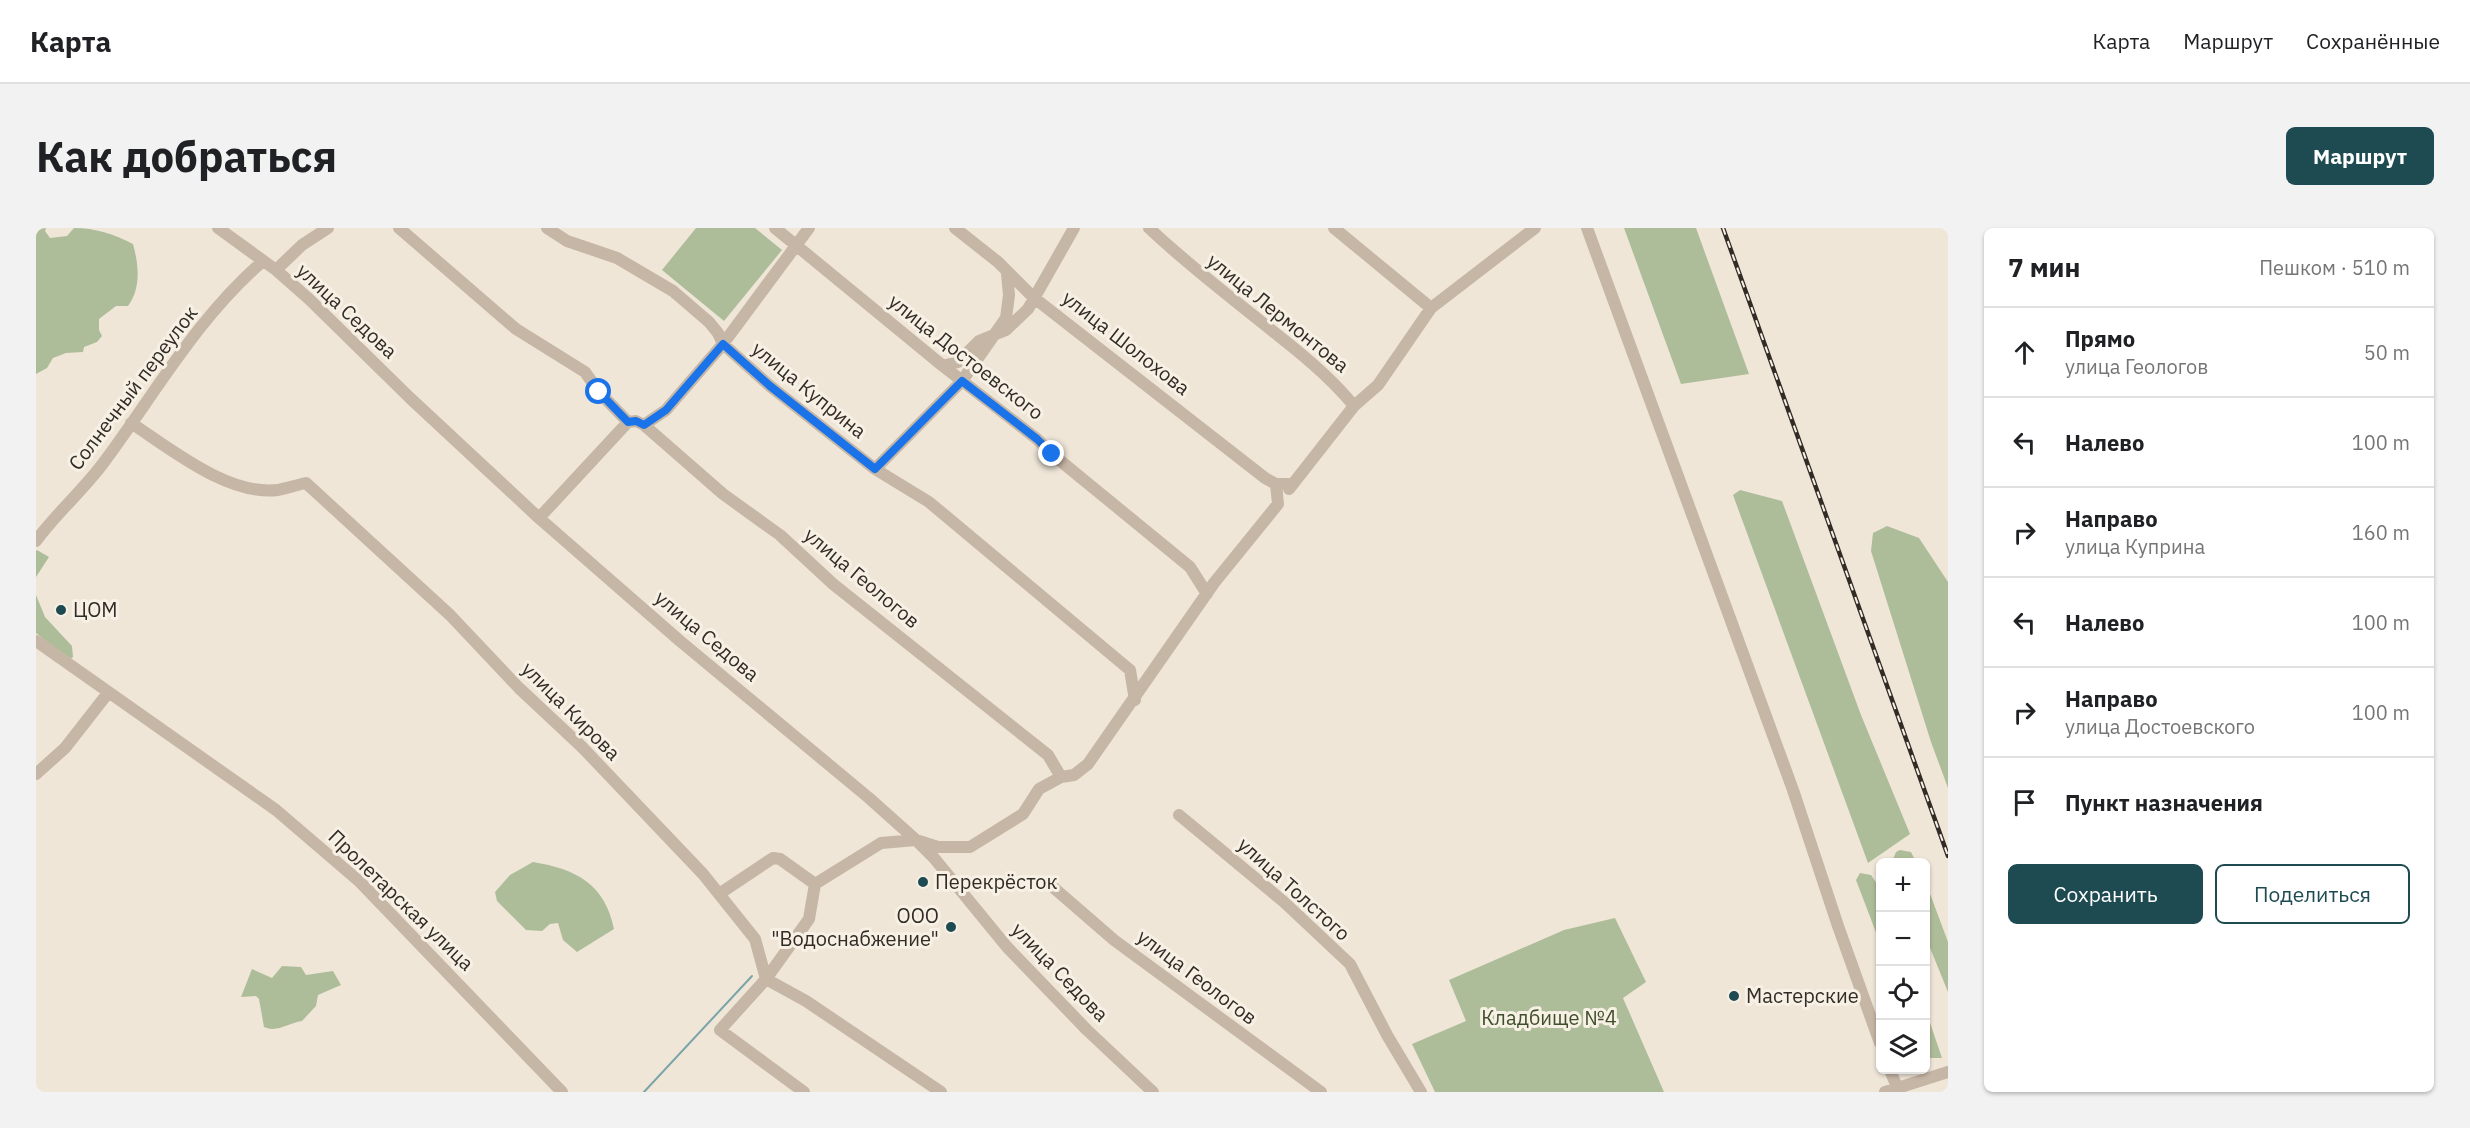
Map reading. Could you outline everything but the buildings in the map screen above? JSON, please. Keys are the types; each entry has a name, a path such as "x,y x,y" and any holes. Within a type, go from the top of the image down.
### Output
{"street":[{"name":"улица Седова","path":"218,228 276,270 539,518 680,641 869,798 916,840 936,852 1007,947 1087,1030 1153,1092"},
{"path":"276,270 302,245 328,228"},
{"path":"399,228 516,329 585,372 599,392 628,422"},
{"name":"улица Куприна","path":"547,228 567,241 617,258 673,291 709,322 723,344 770,386 875,469 929,502 1130,670"},
{"name":"улица Достоевского","path":"775,228 1173,552 1190,567 1207,594"},
{"path":"539,518 628,422 636,421 644,425 666,410 723,344 809,228"},
{"name":"улица Шолохова","path":"955,228 998,262 1007,274 1033,297 1247,464 1276,484"},
{"path":"943,366 958,362 979,341 993,337 1028,309 1074,228"},
{"name":"улица Лермонтова","path":"1149,228 1184,261 1301,354 1339,387 1354,406"},
{"path":"1334,228 1431,308"},
{"path":"936,852 970,847 1023,814 1040,789 1061,777 1074,775 1088,764 1135,700 1207,594 1354,406 1378,385 1431,308 1535,228"},
{"path":"1587,228 1793,790 1838,926 1876,1029"},
{"name":"Солнечный переулок","path":"36,541 100,467 187,344 238,282 263,261"},
{"path":"875,469 962,381 1006,318 1009,295 1007,274"},
{"name":"улица Кирова","path":"131,423 203,470 231,482 260,489 278,490 306,483 450,615 519,688 582,747 719,894 755,939 766,979"},
{"name":"улица Геологов","path":"644,425 723,494 780,536 833,584 1048,755 1061,777"},
{"path":"1278,504 1276,484 1293,484"},
{"name":"Пролетарская улица","path":"36,641 276,810 360,882 562,1092"},
{"path":"1135,700 1130,670 1154,672"},
{"path":"36,774 65,748 108,693"},
{"name":"улица Толстого","path":"1179,815 1284,902 1350,964 1387,1035 1421,1092"},
{"path":"804,1092 720,1030 766,979 809,919 815,884 881,843 916,840"},
{"path":"719,894 773,858 780,859 815,884"},
{"name":"улица Геологов","path":"1054,888 1114,940 1321,1092"},
{"path":"766,979 806,1001 941,1092"},
{"path":"1885,1092 1899,1090 1948,1072"},
{"path":"1892,1074 1899,1090"}],"green space":[{"path":"36,228 46,228 45,231 50,238 67,236 74,228 82,228 97,230 126,240 133,244 138,276 135,292 128,306 116,306 99,319 99,330 102,336 97,342 84,347 83,352 66,353 53,358 47,368 36,374"},
{"path":"696,228 755,228 782,250 724,321 662,270"},
{"path":"1624,228 1696,228 1749,374 1681,384"},
{"path":"1740,490 1782,501 1861,715 1910,834 1868,863 1733,495"},
{"path":"1887,526 1919,538 1948,582 1948,788 1931,742 1871,551 1873,533"},
{"path":"36,551 49,557 36,577"},
{"path":"36,595 45,617 72,646 73,657 69,660 36,633"},
{"path":"1900,850 1911,852 1914,858 1893,858 1896,852"},
{"path":"533,862 563,869 586,881 604,901 614,929 577,952 563,940 558,923 550,924 542,931 526,930 497,901 495,892 510,875"},
{"path":"1860,873 1871,875 1876,882 1876,932 1856,880"},
{"path":"1930,894 1948,942 1948,992 1930,948"},
{"name":"Кладбище №4","path":"1615,918 1646,982 1623,998 1664,1092 1435,1092 1412,1044 1466,1021 1449,980 1564,930"},
{"path":"282,966 301,967 306,975 333,971 341,985 318,995 316,1006 302,1021 269,1029 264,1027 259,999 256,996 241,997 252,969 272,978"},
{"path":"1930,1023 1942,1058 1930,1058"}],"waterway":[{"path":"644,1092 752,976"}],"railway":[{"path":"1723,228 1948,856"}],"place":[{"name":"ЦОМ","path":"61,610"},
{"name":"Перекрёсток","path":"923,882"},
{"name":"ООО \"Водоснабжение\"","path":"951,927"},
{"name":"Мастерские","path":"1734,996"}],"route":[{"path":"599,392 628,422 636,421 644,425 666,410 723,344 770,386 875,469 962,381 1037,439 1052,454"}]}
